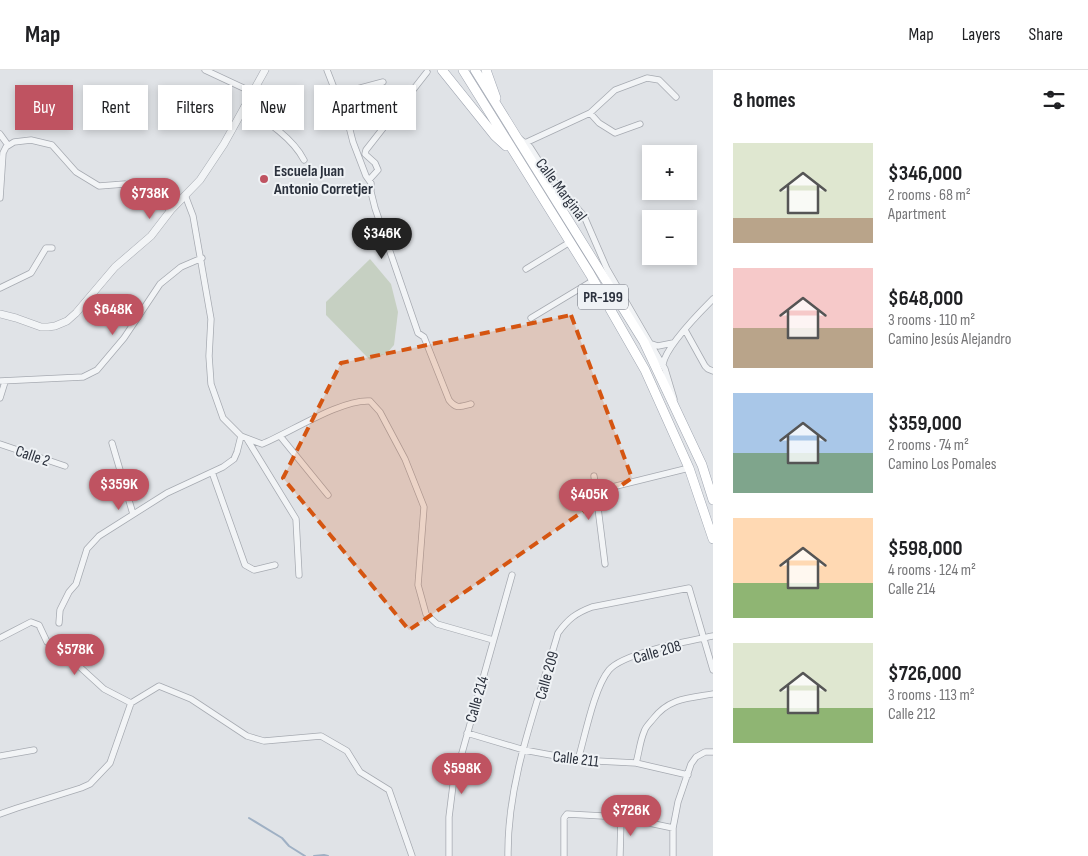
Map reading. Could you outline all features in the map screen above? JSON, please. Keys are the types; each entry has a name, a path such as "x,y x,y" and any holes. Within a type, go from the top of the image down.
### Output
{"main road":[{"path":"442,70 495,136 514,153"},
{"name":"PR-199","path":"463,70 594,280 645,370 690,468 713,539"},
{"name":"PR-199","path":"475,70 644,342 702,465 713,500"},
{"path":"486,70 499,108"}],"street":[{"path":"205,70 242,87"},
{"path":"256,85 265,70"},
{"path":"327,70 334,85"},
{"path":"369,180 378,170 365,154 366,150 427,72"},
{"path":"525,142 590,113 615,90 647,78 658,80 676,97"},
{"path":"372,85 383,82"},
{"path":"0,314 41,327 55,326 67,320 84,305 115,267 151,236 171,210 200,180 224,144 242,111"},
{"path":"590,113 599,123 615,133 640,124"},
{"path":"277,130 297,147 304,160"},
{"path":"349,130 352,142 366,176 371,183 375,208 418,333 424,337 449,400 454,406 459,407 471,404"},
{"path":"0,134 8,145"},
{"name":"Calle Marginal","path":"516,136 530,147 546,172 584,216 607,269 663,364 671,386 676,409"},
{"path":"0,198 3,153 8,145 14,142 31,140 52,145 76,172 99,186 125,184 142,189 171,210"},
{"path":"185,195 193,216 202,258 211,319 209,356 211,384 223,418 244,438 296,519 299,575"},
{"path":"526,269 570,242"},
{"path":"0,288 30,273 46,248 52,248"},
{"path":"0,398 2,381 83,377 98,370 124,338 160,284 180,267 202,258"},
{"path":"531,318 594,280"},
{"path":"663,364 664,359 675,342 713,299"},
{"path":"685,330 705,366 713,370"},
{"path":"652,344 658,346 675,342"},
{"path":"244,438 262,444 328,412 360,400 370,401 380,412 405,459 424,507 418,586 426,614 437,624 493,640"},
{"path":"280,436 328,495"},
{"path":"59,623 60,610 69,592 76,584 87,548 99,536 167,493 212,472 234,459 244,438"},
{"path":"112,443 133,514"},
{"name":"Calle 2","path":"0,444 65,466"},
{"path":"596,491 690,468"},
{"path":"212,472 245,566 254,570 275,565"},
{"path":"594,476 605,564"},
{"name":"Calle 214","path":"449,856 449,817 453,785 512,575"},
{"name":"Calle 209","path":"508,856 508,834 514,786 558,633 567,621 578,613 592,607 689,588 704,638"},
{"path":"0,638 31,622 39,625 47,642 70,658 104,689 131,703"},
{"name":"Calle 208","path":"578,760 598,689 609,669 634,655 713,636"},
{"path":"704,638 713,670"},
{"path":"0,814 90,784 110,763 131,703 159,686 191,699 247,736 264,741 321,736 347,751 360,772 389,790 412,856"},
{"path":"636,763 644,730 660,710 667,704 690,697 713,694"},
{"name":"Calle 211","path":"467,733 524,750 578,760 636,763 688,775"},
{"path":"0,756 34,750"},
{"path":"673,856 673,828 678,802 691,764 696,757 705,752 713,752"},
{"path":"564,856 564,818 567,814 621,817 673,828"},
{"path":"620,856 621,817"}],"highlighted area":[{"path":"571,315 632,478 409,630 283,478 341,363"}],"green space":[{"path":"370,259 391,284 398,312 394,345 387,353 370,360 326,315 326,302"}],"waterway":[{"path":"249,818 282,838 289,846 305,856"},
{"path":"314,856 328,856"}],"place":[{"name":"Escuela Juan Antonio Corretjer","path":"264,179"}]}
